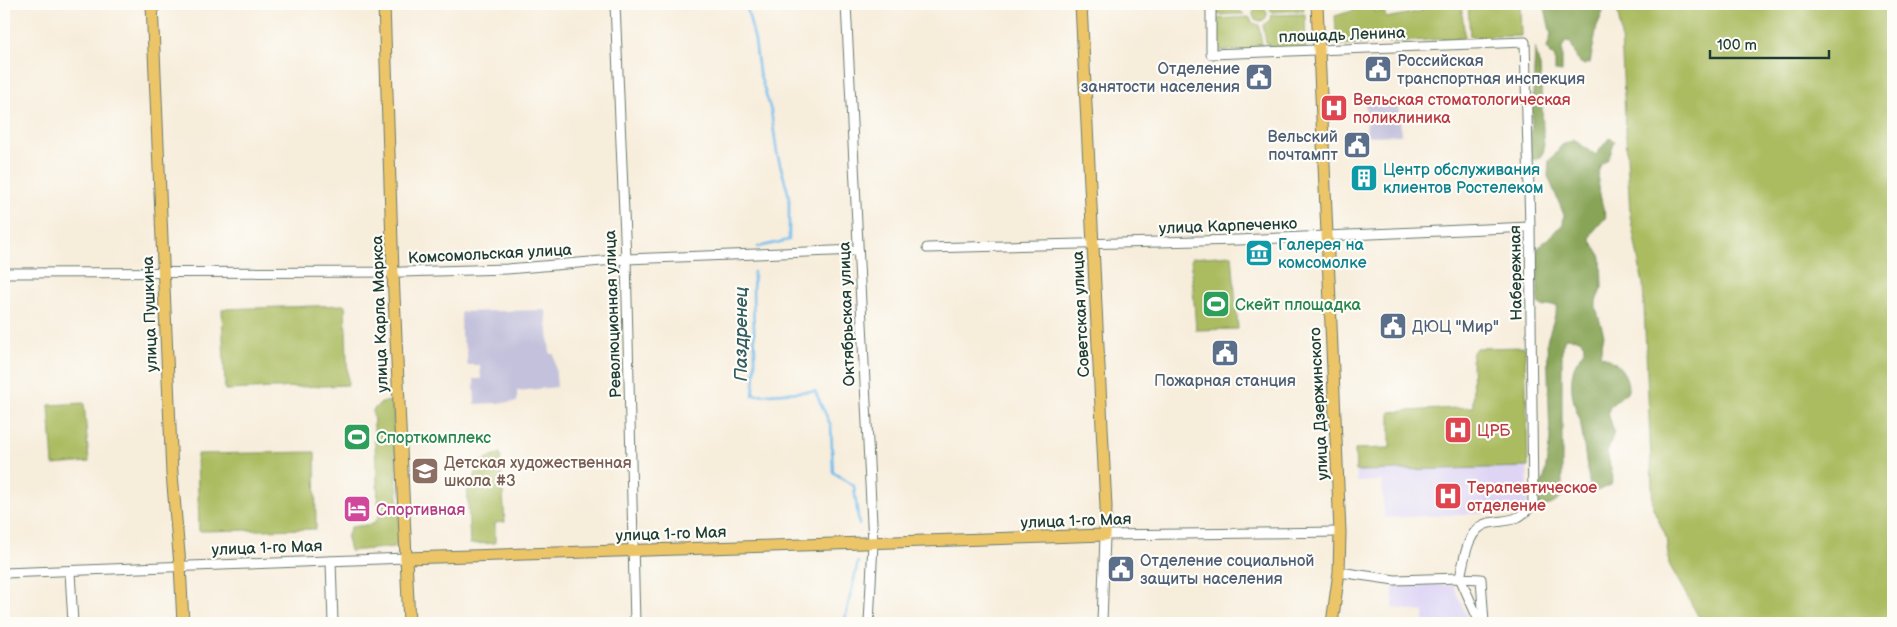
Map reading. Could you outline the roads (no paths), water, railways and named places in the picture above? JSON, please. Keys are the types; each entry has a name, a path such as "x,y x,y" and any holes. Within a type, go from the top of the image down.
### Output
{"main road":[{"name":"улица Пушкина","path":"152,4 172,474 183,623"},
{"name":"улица Карла Маркса","path":"384,4 393,273 409,623"},
{"name":"Советская улица","path":"1082,4 1105,497 1105,535"},
{"name":"улица Дзержинского","path":"1317,4 1340,532 1339,572 1332,623"},
{"name":"улица 1-го Мая","path":"406,558 1105,535"}],"street":[{"name":"Революционная улица","path":"616,4 626,260 635,623"},
{"name":"Октябрьская улица","path":"846,4 872,543 869,623"},
{"name":"площадь Ленина","path":"1210,4 1211,54 1525,42"},
{"name":"Набережная","path":"1460,578 1466,548 1476,532 1487,523 1510,522 1525,513 1533,504 1530,227 1525,42"},
{"name":"улица Карпеченко","path":"927,248 1093,245 1530,227"},
{"name":"Комсомольская улица","path":"4,273 393,273 507,269 626,260 858,250"},
{"name":"улица 1-го Мая","path":"1105,535 1340,532"},
{"name":"Советская улица","path":"1102,623 1105,535"},
{"name":"улица 1-го Мая","path":"4,573 406,558"},
{"path":"331,561 333,623"},
{"path":"70,572 73,623"},
{"path":"1339,572 1396,580 1481,579 1482,623"},
{"path":"1460,578 1482,623"}],"waterway":[{"name":"Паздренец","path":"746,4 755,41 759,72 771,111 777,153 789,196 789,240 758,247"},
{"name":"Паздренец","path":"754,272 755,380 753,395 815,391 831,426 833,472 854,486 859,525"},
{"name":"Паздренец","path":"844,623 858,562"}],"place":[{"name":"Российская транспортная инспекция","path":"1378,69"},
{"name":"Отделение занятости населения","path":"1259,77"},
{"name":"Вельская стоматологическая поликлиника","path":"1334,108"},
{"name":"Вельский почтампт","path":"1357,145"},
{"name":"Центр обслуживания клиентов Ростелеком","path":"1364,178"},
{"name":"Галерея на комсомолке","path":"1259,253"},
{"name":"Скейт площадка","path":"1216,304"},
{"name":"ДЮЦ \"Мир\"","path":"1393,326"},
{"name":"Пожарная станция","path":"1225,353"},
{"name":"ЦРБ","path":"1458,430"},
{"name":"Спорткомплекс","path":"357,437"},
{"name":"Детская художественная школа #3","path":"425,471"},
{"name":"Терапевтическое отделение","path":"1448,496"},
{"name":"Спортивная","path":"357,509"},
{"name":"Отделение социальной защиты населения","path":"1121,569"}]}
